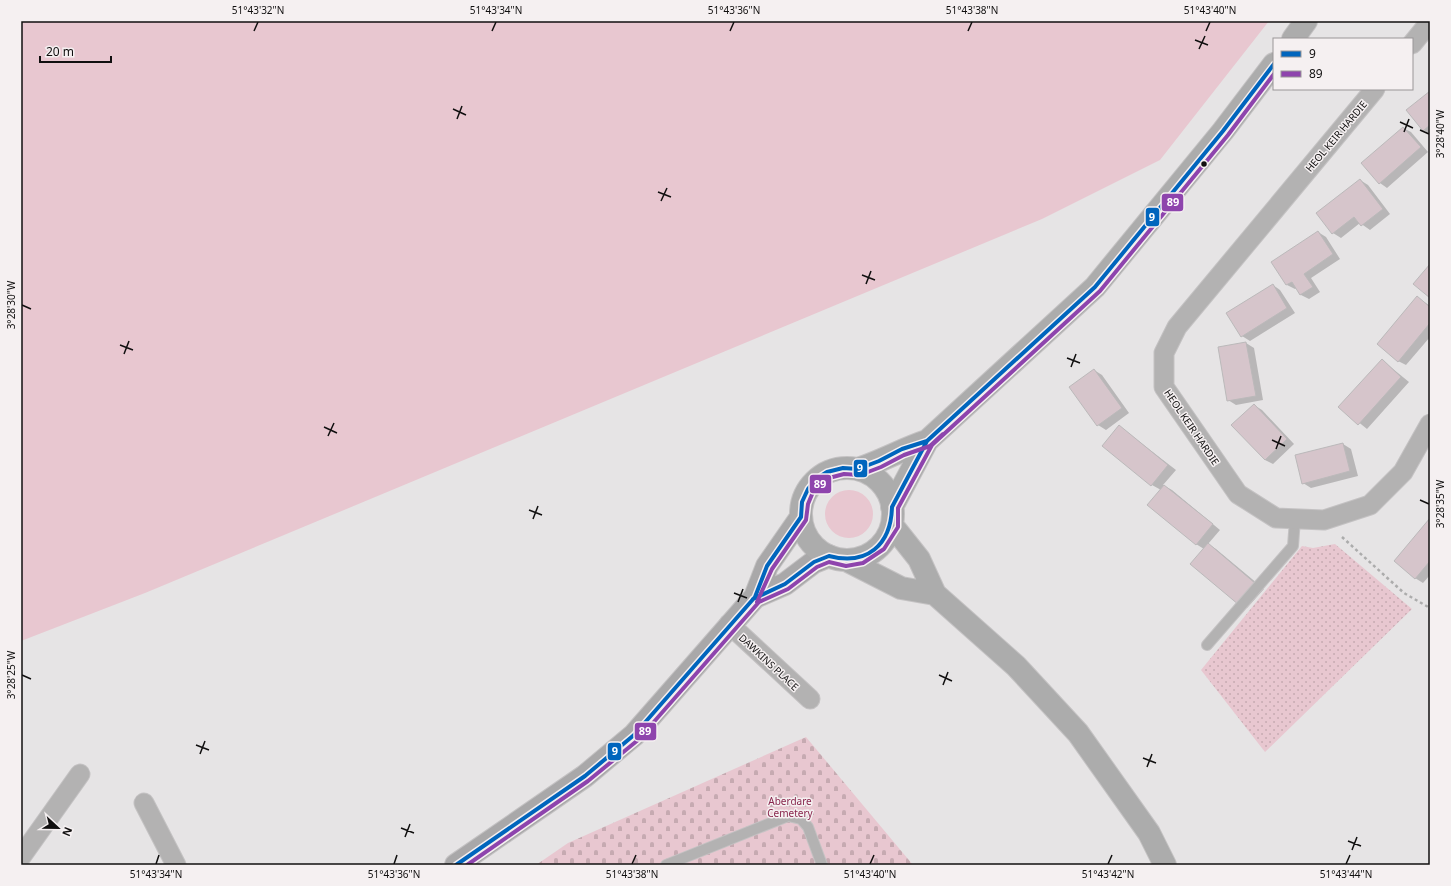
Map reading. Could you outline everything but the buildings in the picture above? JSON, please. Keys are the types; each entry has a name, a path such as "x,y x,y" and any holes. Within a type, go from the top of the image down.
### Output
{"main road":[{"path":"1294,38 1306,21"},
{"path":"858,469 879,462 902,449 927,440 1095,287 1223,132 1273,65"},
{"path":"755,597 785,584 814,562 837,558 861,557 880,545 927,440"},
{"path":"936,594 901,588 818,550 808,540 800,517 802,502 808,489 816,479 827,472 843,468 858,469 867,472 879,481 888,494 892,516 919,559 936,594 1016,666 1078,733 1149,833 1165,865"},
{"path":"456,865 585,776 634,735 729,624 755,597 768,566 800,517"}],"street":[{"path":"1413,43 1430,22"},
{"name":"HEOL KEIR HARDIE","path":"1373,90 1177,327 1164,353 1164,387 1238,494 1276,518 1324,520 1370,505 1403,472 1430,424"},
{"name":"DAWKINS PLACE","path":"729,624 810,699"},
{"path":"21,857 80,774"},
{"path":"144,803 176,865"}],"lane":[{"path":"1207,646 1293,546 1295,519"},
{"path":"666,865 788,816 801,819 808,827 822,865"}],"path":[{"path":"1324,520 1404,593 1430,608"}],"green space":[{"path":"21,21 1269,21 1160,160 1042,219 145,593 21,641"},
{"path":"844,490 854,490 866,497 873,509 873,519 866,531 854,538 844,538 836,534 829,527 825,519 825,509 829,501 836,494"},
{"path":"1335,544 1412,609 1265,752 1201,670 1302,546 1313,548"},
{"name":"Aberdare Cemetery","path":"806,737 913,865 536,865 568,843"}],"transit line":[{"name":"9","path":"456,865 585,776 634,735 755,597 767,566 801,517 802,502 808,489 816,479 827,472 843,468 858,469 879,461 902,449 927,441 1095,287 1223,131 1273,65"},
{"name":"89","path":"467,865 588,781 638,740 759,602 788,589 817,567 829,562 846,566 863,563 884,549 898,527 898,508 932,445 1100,291 1228,135 1273,75"},
{"name":"9","path":"892,507 927,441 939,430"},
{"name":"89","path":"757,602 772,569 806,520 808,504 813,492 820,484 829,478 844,474 860,475 881,467 904,455 930,446 943,434"},
{"name":"9","path":"829,556 855,558 874,550 882,542 887,532 891,520 892,507"},
{"name":"9","path":"753,599 785,584 814,562 829,556"}]}
